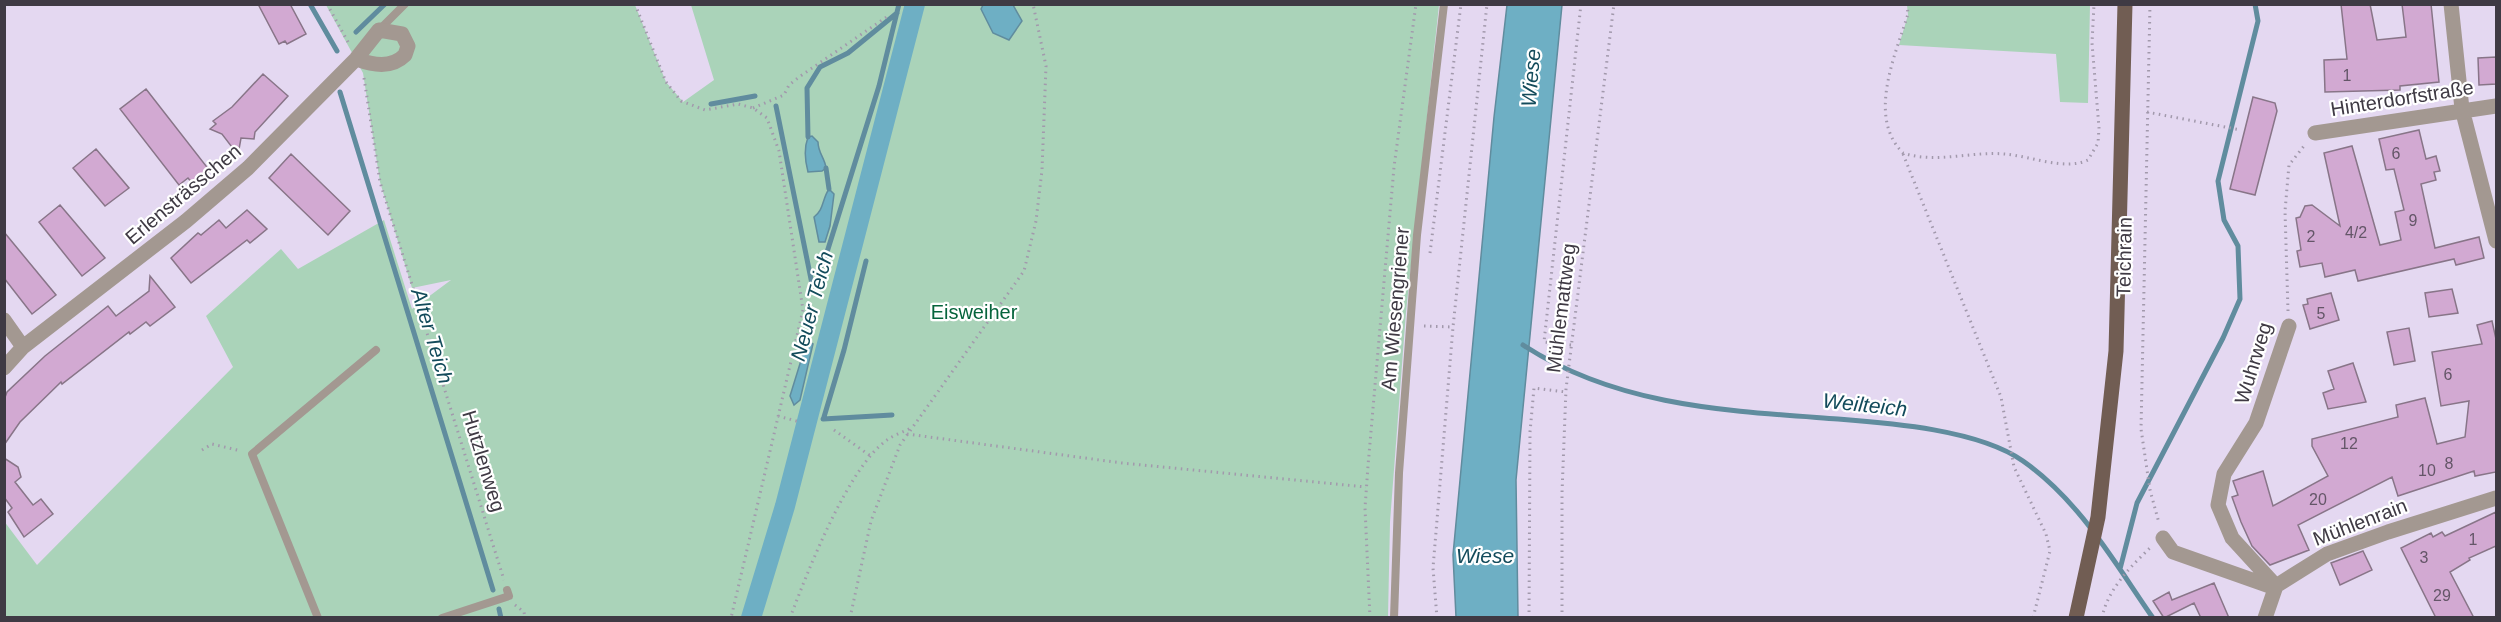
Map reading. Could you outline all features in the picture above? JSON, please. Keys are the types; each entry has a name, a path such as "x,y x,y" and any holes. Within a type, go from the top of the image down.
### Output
{"main road":[{"path":"2076,618 2093,549 2098,517 2116,351 2125,4"}],"street":[{"path":"2451,4 2462,109 2496,241"},
{"path":"356,59 371,64 392,64 405,55 408,46 402,34 379,30"},
{"name":"Erlensträsschen","path":"4,368 23,347 186,221 248,168 356,59 379,30"},
{"name":"Hinterdorfstraße","path":"2314,133 2462,109 2496,106"},
{"path":"4,320 23,347"},
{"name":"Wuhrweg","path":"2275,587 2232,538 2218,505 2224,474 2256,423 2289,327"},
{"name":"Mühlenrain","path":"2275,587 2327,555 2398,528 2496,498"},
{"path":"2163,538 2173,552 2275,587 2265,618"}],"lane":[{"name":"Erlensträsschen","path":"379,30 405,4"},
{"name":"Am Wiesengriener","path":"1394,618 1399,473 1417,235 1444,4"},
{"path":"318,618 252,454 376,350"},
{"path":"442,618 509,596 507,590"}],"path":[{"name":"Hutzlenweg","path":"327,4 363,74 380,182 507,590"},
{"path":"635,4 666,82 681,100 705,110 738,104 753,108 767,118 779,151 803,310 730,618"},
{"path":"850,618 871,522 900,445 1024,271 1036,221 1042,170 1046,66 1033,4"},
{"path":"1370,618 1366,487 1394,167 1416,4"},
{"path":"1430,262 1461,4"},
{"path":"1437,618 1433,568 1454,327 1487,4"},
{"path":"1571,345 1544,342 1581,4"},
{"name":"Mühlemattweg","path":"1562,618 1566,391 1614,4"},
{"path":"1907,4 1908,14 1887,89 1884,116 1891,137 1903,153 2001,397 2014,467 2046,534 2050,551 2033,618"},
{"path":"1903,153 1928,158 1981,153 2005,154 2073,165 2088,160 2098,143 2099,128 2092,43 2094,4"},
{"name":"Teichrain","path":"2150,4 2141,429 2156,508"},
{"path":"753,108 784,95 789,85 799,77 888,16"},
{"path":"2147,112 2241,130"},
{"name":"Wuhrweg","path":"2289,327 2285,211 2289,165 2314,133"},
{"path":"1423,337 1425,315"},
{"path":"1424,326 1454,327"},
{"path":"1529,618 1530,432 1534,388 1566,391"},
{"path":"778,416 800,422"},
{"path":"790,618 813,559 859,472 885,441 913,427"},
{"path":"834,430 872,457"},
{"path":"907,435 1122,463 1366,487"},
{"path":"202,450 212,444 252,454"},
{"path":"2102,618 2105,602 2112,591 2138,562"}],"green space":[{"name":"Eisweiher","path":"326,5 635,5 666,82 683,102 714,80 691,5 1439,5 1406,312 1390,522 1388,617 5,617 4,521 37,565 233,367 206,316 281,249 298,269 384,220 412,309 451,280 412,288 380,182 363,73"},
{"path":"1907,5 2090,5 2088,103 2060,102 2056,54 1899,45 1908,15"}],"water":[{"path":"983,5 1013,5 1022,21 1009,40 993,33 981,9"},
{"name":"Wiese","path":"1507,5 1562,5 1516,480 1518,617 1456,617 1453,555 1494,117"},
{"path":"812,136 818,142 825,164 826,168 822,171 808,172 806,146 808,137"},
{"path":"829,189 834,194 830,226 825,242 819,242 814,217 820,211"},
{"path":"807,341 813,344 800,400 794,405 790,396"}],"building":[{"path":"258,4 290,4 306,34 287,44 285,41 279,44"},
{"path":"2341,4 2370,4 2377,40 2406,37 2402,4 2431,4 2439,82 2400,86 2400,90 2325,92 2324,60 2347,59"},
{"path":"2496,57 2496,84 2479,85 2478,58"},
{"path":"263,74 288,96 255,132 254,139 241,138 238,155 222,134 210,129 216,124 213,121 232,107"},
{"path":"146,89 210,171 193,184 188,178 179,185 120,109"},
{"path":"2253,97 2275,103 2277,111 2255,195 2230,189"},
{"path":"2419,130 2426,159 2436,156 2440,171 2434,172 2436,180 2421,184 2435,248 2479,237 2484,258 2456,265 2454,259 2358,281 2355,270 2325,277 2322,263 2300,267 2297,251 2301,250 2296,218 2300,217 2305,206 2312,205 2340,226 2324,153 2352,146 2380,245 2401,240 2395,212 2404,210 2394,169 2386,170 2379,139"},
{"path":"96,149 129,188 105,206 73,168"},
{"path":"291,154 350,211 328,235 269,178"},
{"path":"60,205 105,258 82,276 39,222"},
{"path":"247,210 267,229 250,243 247,240 191,283 171,258 198,233 201,235 219,220 226,228"},
{"path":"4,232 56,295 32,314 4,278"},
{"path":"150,276 175,307 150,326 146,322 130,334 129,332 62,384 61,382 20,422 4,445 4,400 7,392 45,356 108,306 116,316 149,291"},
{"path":"2452,289 2458,313 2429,317 2425,293"},
{"path":"2331,293 2339,320 2310,329 2303,305 2308,304 2307,299"},
{"path":"2492,321 2496,339 2496,472 2475,476 2474,471 2398,496 2392,477 2298,525 2309,550 2270,565 2252,546 2241,522 2232,497 2238,495 2233,481 2263,471 2273,506 2328,476 2312,446 2312,439 2398,417 2396,405 2425,398 2437,444 2465,437 2469,401 2441,406 2432,352 2482,344 2477,325"},
{"path":"2409,328 2415,361 2394,365 2387,332"},
{"path":"2353,363 2366,402 2328,409 2323,393 2334,389 2328,371"},
{"path":"4,458 18,467 21,477 15,482 33,505 41,499 53,514 24,537 8,512 12,508 4,497"},
{"path":"2496,512 2496,546 2469,558 2470,560 2450,572 2474,618 2436,618 2401,548 2431,533 2433,537 2442,532 2445,536"},
{"path":"2363,551 2372,570 2340,585 2331,563"},
{"path":"2214,583 2229,618 2201,618 2194,603 2164,618 2153,601 2169,592 2172,600"}],"waterway":[{"name":"Alter Teich","path":"310,4 337,51"},
{"path":"356,32 385,4"},
{"path":"823,265 879,86 899,4"},
{"name":"Neuer Teich","path":"751,618 785,506 915,4"},
{"path":"2120,569 2137,503 2223,338 2240,299 2238,246 2224,220 2218,181 2258,21 2255,4"},
{"path":"808,137 807,88 820,67 848,53 897,13"},
{"name":"Alter Teich","path":"340,92 493,590"},
{"path":"711,104 755,96"},
{"path":"776,106 812,284"},
{"path":"826,168 829,189"},
{"path":"824,417 844,350 866,261"},
{"name":"Weilteich","path":"1523,345 1559,366 1597,382 1636,394 1675,402 1756,413 1908,426 1959,435 2005,450 2043,477 2079,513 2153,618"},
{"path":"823,419 892,415"},
{"name":"Alter Teich","path":"499,609 501,618"}]}
